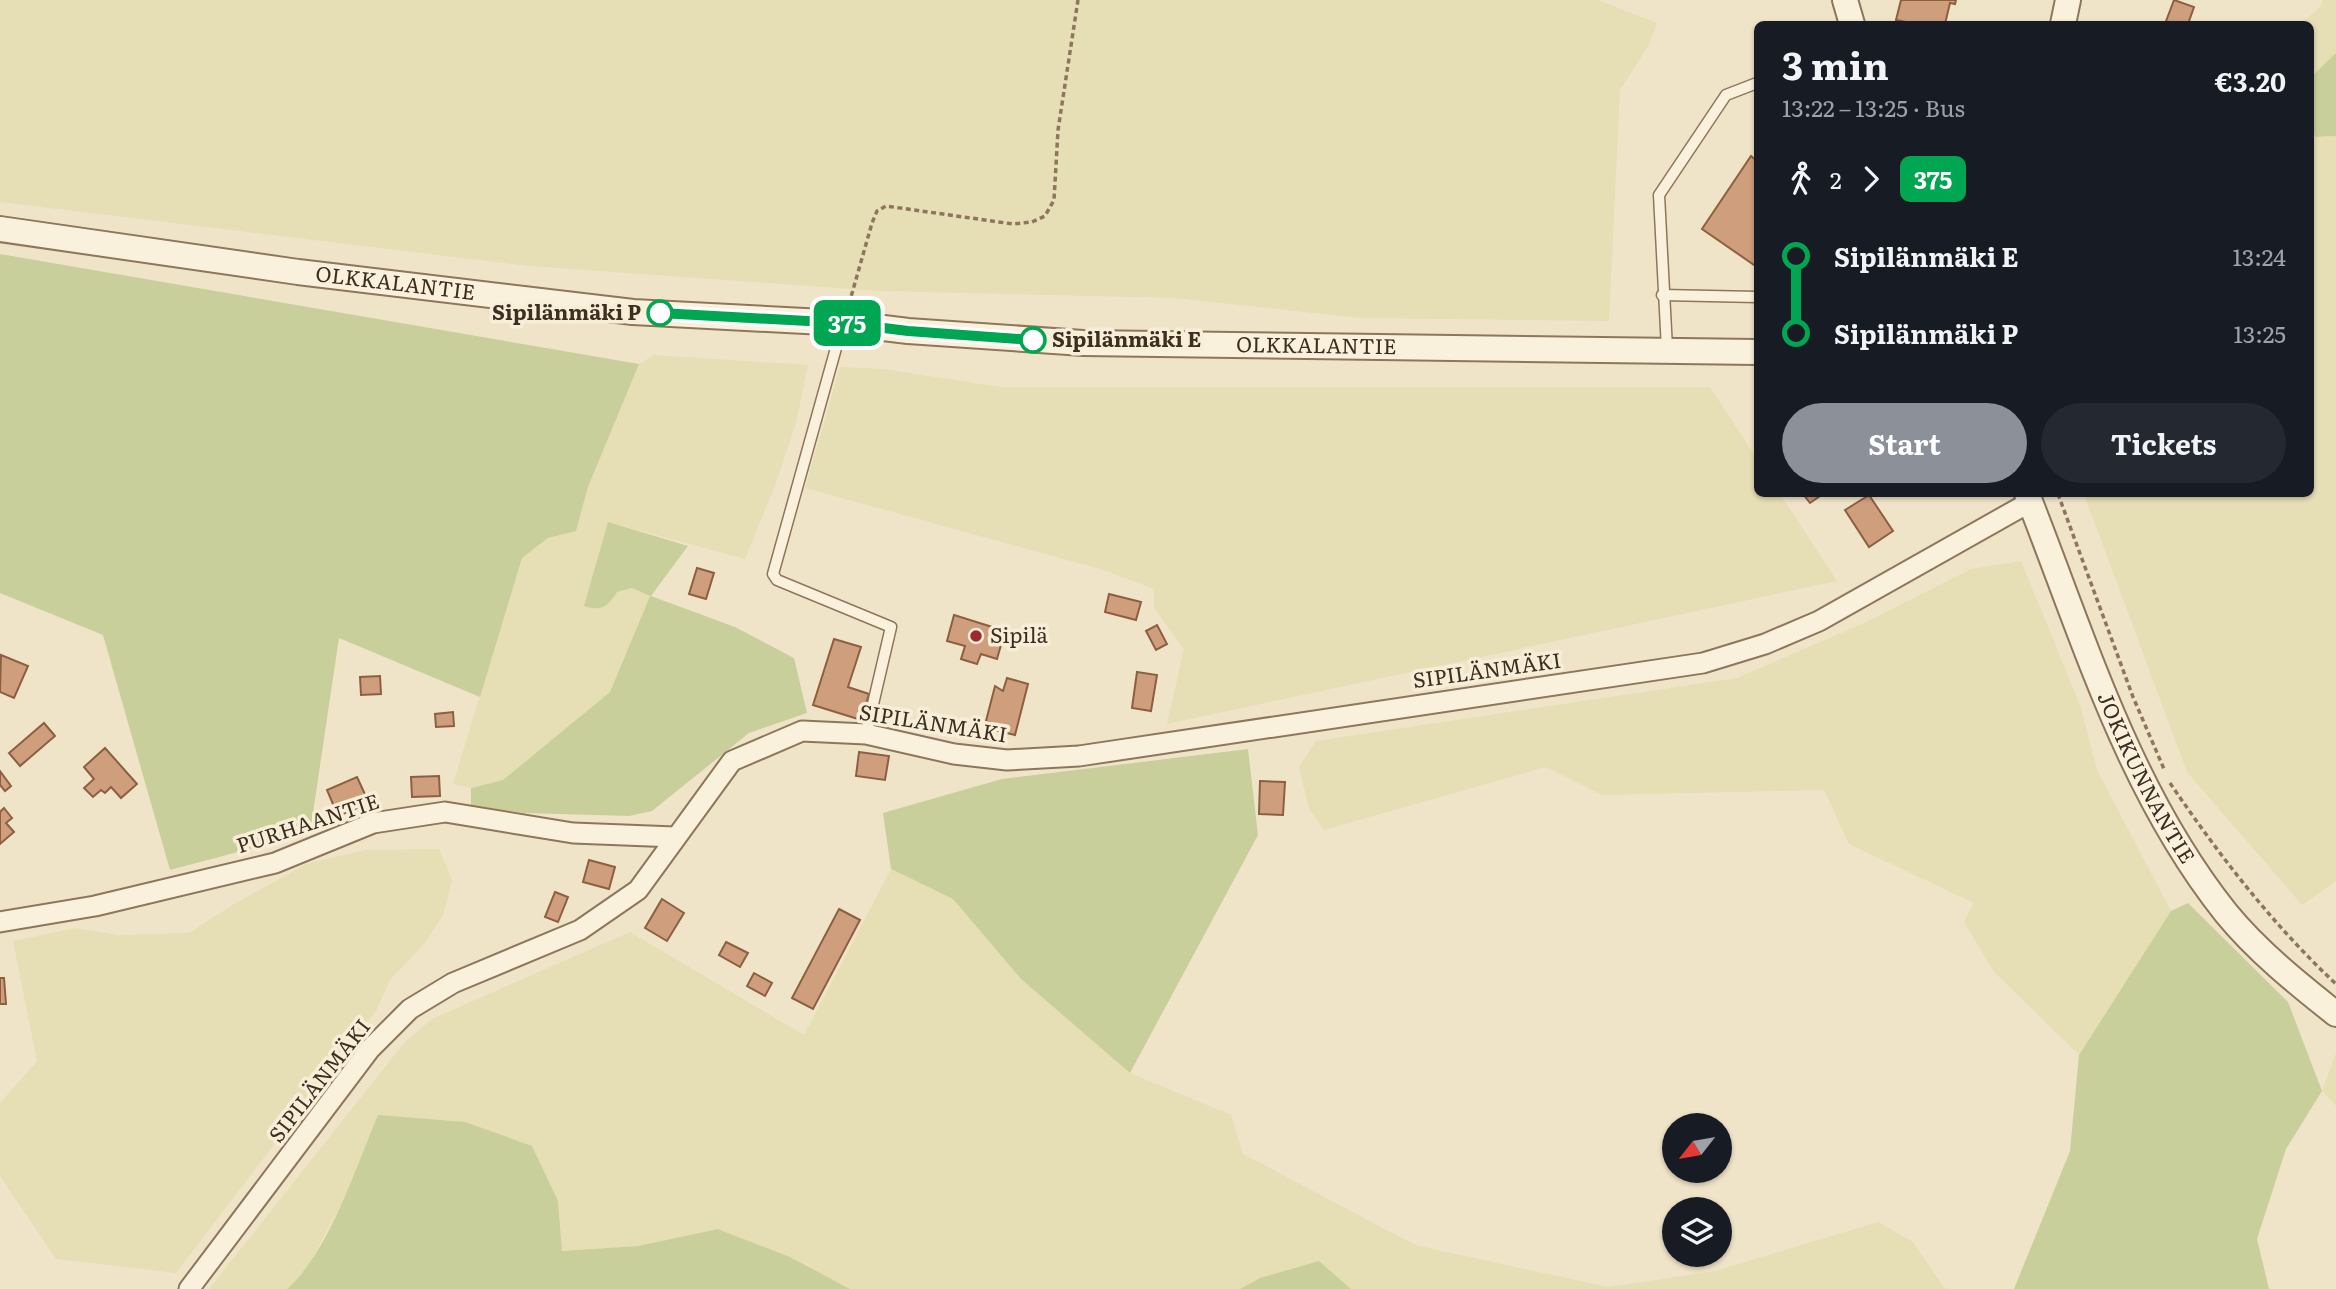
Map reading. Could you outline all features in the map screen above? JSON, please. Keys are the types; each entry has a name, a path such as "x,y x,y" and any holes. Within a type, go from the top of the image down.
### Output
{"street":[{"path":"1845,0 1851,21"},
{"path":"2064,21 2068,0"},
{"name":"OLKKALANTIE","path":"0,229 298,272 633,312 844,323 908,331 1083,343 1667,353 1754,352"},
{"name":"SIPILÄNMÄKI","path":"189,1289 370,1049 410,1009 453,983 580,930 638,890 732,761 802,731 866,734 954,754 1007,760 1079,756 1703,663 1765,644 1819,621 2028,498"},
{"name":"JOKIKUNNANTIE","path":"2028,498 2108,706 2145,789 2188,861 2228,916 2284,971 2336,1013"},
{"name":"PURHAANTIE","path":"0,922 94,906 275,863 373,823 445,812 573,833 675,837"}],"lane":[{"path":"1667,353 1659,195 1726,95 1754,84"},
{"path":"1662,295 1754,297"},
{"path":"844,323 773,574 778,580 891,627 866,734"}],"path":[{"path":"844,323 877,211 886,206 1013,225 1032,222 1045,216 1054,200 1058,130 1078,0"},
{"path":"2059,497 2133,697 2168,779 2212,845 2251,894 2306,956 2336,984"}],"shaded area":[{"path":"0,0 1598,0 1657,23 1647,48 1620,90 1609,321 1359,318 1175,298 879,291 528,266 0,202"},
{"path":"2323,0 2336,0 2336,53 2314,74 2314,21 2304,21 2321,6"},
{"path":"2336,136 2336,881 2302,905 2187,772 2085,497 2314,497 2315,137"},
{"path":"654,355 808,365 796,423 776,483 745,559 608,522 617,592 632,588 650,596 610,692 503,780 471,788 453,784 522,558 548,538 576,531 588,487 639,364"},
{"path":"840,367 884,369 1000,387 1710,387 1754,454 1754,497 1782,497 1837,581 1167,724 1184,649 1154,608 1154,589 1104,570 805,488"},
{"path":"2021,561 2080,705 2097,770 2171,911 2079,1055 1994,972 1964,922 1974,903 1849,844 1824,790 1602,795 1545,767 1324,830 1309,809 1299,767 1316,741 1737,678 1862,624 1971,569"},
{"path":"439,849 452,880 443,915 425,943 390,980 376,1011 176,1273 56,1259 0,1176 0,1103 37,1061 13,941 75,928 118,935 189,933 234,904 306,864 365,850"},
{"path":"891,869 953,899 1021,979 1130,1073 1231,1115 1243,1154 1415,1245 1608,1287 1732,1267 1878,1222 1913,1242 1945,1289 1351,1289 1319,1261 1260,1278 1240,1289 850,1289 790,1257 718,1229 638,1246 562,1251 558,1201 342,1203 303,1275 287,1289 209,1289 404,1043 432,1019 630,932 804,1035"},
{"path":"2336,1053 2336,1106 2322,1091"}],"green space":[{"path":"2336,53 2336,136 2315,137 2314,74"},
{"path":"0,254 639,364 588,487 576,531 548,538 522,558 480,697 339,638 310,833 170,870 103,635 0,593"},
{"path":"608,522 688,546 651,596 735,627 794,658 807,713 749,733 652,811 629,816 524,813 471,805 471,788 503,780 610,692 650,596 632,588 617,592 611,601 600,608 584,606"},
{"path":"1248,749 1258,835 1130,1073 1021,979 953,899 891,869 883,813 1002,779"},
{"path":"2188,903 2288,1002 2322,1091 2286,1149 2257,1239 2269,1289 2014,1289 2070,1151 2079,1055 2171,911"},
{"path":"378,1115 465,1122 532,1146 558,1201 562,1251 638,1246 718,1229 790,1257 850,1289 287,1289 316,1254 340,1208"},
{"path":"1319,1261 1351,1289 1240,1289 1260,1278"}],"building":[{"path":"1901,0 1956,0 1955,4 1950,3 1946,21 1896,20"},
{"path":"2174,0 2194,7 2189,21 2166,21"},
{"path":"1751,156 1754,158 1754,265 1702,229"},
{"path":"1805,497 1819,497 1810,503"},
{"path":"1870,497 1893,531 1869,547 1845,510"},
{"path":"697,568 714,573 706,599 689,594"},
{"path":"1109,594 1141,602 1136,620 1105,612"},
{"name":"Sipilä","path":"954,615 1005,631 997,659 981,654 977,664 961,659 965,646 947,641"},
{"path":"1157,625 1167,644 1156,650 1146,631"},
{"path":"834,639 861,647 848,687 869,694 861,720 813,705"},
{"path":"1,655 28,666 14,698 0,692"},
{"path":"1137,672 1157,675 1151,711 1132,708"},
{"path":"380,676 381,694 361,695 360,677"},
{"path":"1007,678 1028,684 1015,735 990,729 991,723 986,721 995,686 1003,691"},
{"path":"453,712 454,726 436,727 435,714"},
{"path":"44,723 55,736 20,766 9,753"},
{"path":"105,748 137,784 121,798 111,787 105,793 101,790 93,797 84,788 94,779 84,767"},
{"path":"859,752 889,756 885,780 856,776"},
{"path":"0,771 11,786 5,791 0,785"},
{"path":"439,776 440,796 412,797 411,777"},
{"path":"357,777 369,803 338,816 327,790"},
{"path":"1260,781 1285,782 1283,815 1259,814"},
{"path":"4,808 12,818 6,823 14,832 0,844 0,812"},
{"path":"589,860 615,867 609,889 583,882"},
{"path":"555,892 568,897 558,922 545,917"},
{"path":"662,899 684,913 667,941 645,928"},
{"path":"839,909 860,920 813,1009 792,998"},
{"path":"726,942 748,953 740,967 719,955"},
{"path":"754,973 772,983 765,996 747,986"},
{"path":"0,978 4,978 6,1004 0,1004"}],"bus line":[{"name":"375","path":"660,313 844,323 908,331 1033,340"}],"place":[{"name":"Sipilänmäki P","path":"660,313"},
{"name":"Sipilänmäki E","path":"1033,340"},
{"name":"Sipilä","path":"976,636"}]}
